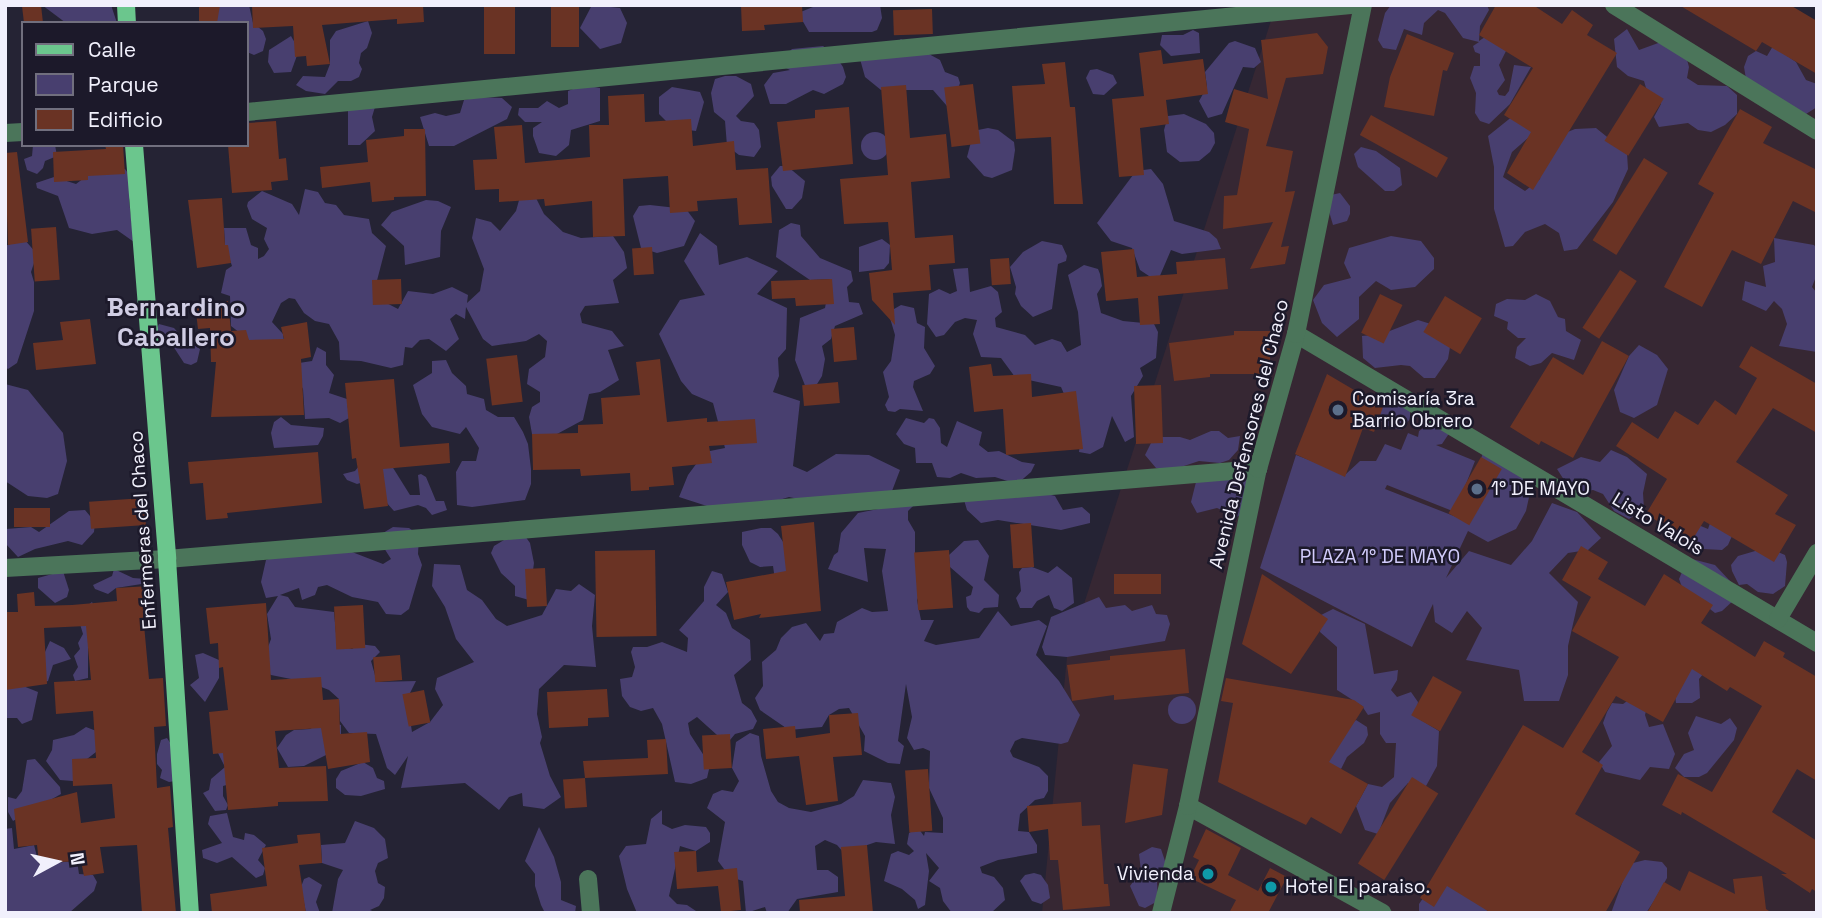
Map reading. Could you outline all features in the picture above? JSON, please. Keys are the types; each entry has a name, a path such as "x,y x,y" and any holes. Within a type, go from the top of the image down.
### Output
{"main road":[{"name":"Enfermeras del Chaco","path":"134,147 167,559 190,913"}],"street":[{"path":"248,112 1351,5"},
{"name":"Avenida Defensores del Chaco","path":"1161,913 1188,806 1258,469 1296,334 1363,5"},
{"path":"1614,5 1817,131"},
{"name":"Listo Valois","path":"1296,334 1817,643"},
{"path":"5,568 167,559 1258,469"},
{"path":"1778,619 1817,553"},
{"path":"1188,806 1383,913"},
{"path":"588,879 590,913"}],"shaded area":[{"path":"1276,5 1789,5 1817,22 1817,913 1042,913 1067,657"}],"green space":[{"path":"42,5 111,5 116,21 63,21"},
{"path":"218,5 249,5 253,23 263,31 266,39 263,51 254,55 248,52 248,21 214,21"},
{"path":"592,5 620,8 627,23 621,43 600,49 580,28"},
{"path":"818,5 880,5 882,18 877,30 872,32 809,32 798,13"},
{"path":"1391,5 1487,5 1489,10 1480,26 1479,41 1488,35 1506,51 1499,65 1505,80 1497,91 1499,95 1505,96 1509,91 1514,65 1531,67 1510,104 1489,124 1480,121 1475,113 1476,93 1470,78 1474,66 1480,66 1480,54 1475,52 1473,46 1479,42 1463,38 1445,13 1438,10 1424,23 1422,35 1404,29 1396,50 1383,48 1378,40 1385,13"},
{"path":"368,21 372,33 367,48 361,53 359,63 362,69 359,77 351,81 338,81 325,94 306,91 296,85 303,76 325,77 330,64 330,40 336,31"},
{"path":"1627,29 1639,50 1661,42 1686,56 1689,67 1687,78 1698,85 1727,86 1737,95 1737,114 1725,125 1711,132 1698,130 1688,123 1659,127 1654,117 1661,104 1646,88 1644,81 1628,76 1617,67 1614,39"},
{"path":"1193,30 1199,33 1200,53 1171,56 1160,45 1162,35 1183,35"},
{"path":"291,36 299,50 291,72 274,73 268,62 269,50"},
{"path":"901,39 940,60 945,72 958,77 960,83 954,101 947,106 933,90 881,90 865,77 860,59 886,50"},
{"path":"1235,41 1255,48 1261,62 1254,68 1243,67 1222,114 1208,118 1199,101 1207,87 1205,72 1229,43"},
{"path":"823,46 835,55 843,67 846,77 843,84 824,94 813,90 786,104 770,104 764,85 773,73 790,70 784,67 788,53 792,49"},
{"path":"1773,46 1796,62 1806,80 1817,84 1817,107 1806,114 1746,79 1744,67 1748,56 1756,51 1767,56"},
{"path":"1097,69 1113,75 1117,83 1104,95 1093,94 1086,78 1090,70"},
{"path":"736,76 751,84 754,96 736,116 741,121 754,123 759,130 761,147 754,157 739,155 727,146 725,121 714,112 711,93 715,79"},
{"path":"583,85 600,88 600,121 571,130 569,145 556,156 539,153 533,128 542,122 525,122 518,115 519,108 538,108 547,101 559,108 568,104 568,91"},
{"path":"672,87 700,92 704,102 696,131 673,128 659,114 659,97"},
{"path":"1538,96 1553,99 1529,137 1512,152 1503,177 1525,191 1540,179 1543,142 1575,129 1596,128 1627,153 1628,169 1613,202 1577,249 1564,251 1559,233 1545,224 1525,232 1513,246 1505,247 1494,209 1494,167 1488,136"},
{"path":"479,97 502,98 512,107 507,119 454,146 429,146 420,117 435,113 446,116 460,113 464,100"},
{"path":"348,107 375,107 372,117 375,131 360,145 348,145"},
{"path":"1184,114 1206,124 1214,133 1215,143 1210,152 1199,161 1180,162 1167,152 1164,130 1168,116"},
{"path":"978,130 998,130 1014,142 1015,150 1012,170 992,178 984,176 967,157 972,138"},
{"path":"875,132 885,136 889,146 885,156 875,160 865,156 861,146 865,136"},
{"path":"33,147 55,147 57,156 45,161 37,174 27,170 24,159 32,156"},
{"path":"1361,147 1376,151 1400,168 1402,185 1394,191 1385,191 1358,167 1354,154"},
{"path":"780,166 787,166 805,181 802,198 792,209 786,209 772,186 771,177"},
{"path":"125,169 131,177 133,188 129,200 134,242 117,230 92,234 69,228 58,196 37,188 36,183 54,177 76,184 88,175"},
{"path":"1151,169 1163,184 1174,221 1209,232 1217,239 1221,249 1182,254 1171,250 1159,278 1140,270 1132,248 1111,241 1097,223 1136,171"},
{"path":"523,186 534,194 544,214 563,232 581,238 613,236 624,252 627,268 613,280 619,303 585,306 580,314 582,323 612,331 624,346 608,350 619,380 600,392 589,394 583,420 557,434 532,434 529,417 532,407 540,402 540,392 527,384 529,369 545,357 547,341 539,334 526,341 492,346 483,339 466,307 465,319 456,314 450,319 459,339 446,351 429,339 420,340 412,348 405,347 403,365 391,368 361,361 340,360 339,342 329,324 315,321 304,313 295,299 289,298 281,303 272,322 283,334 286,355 249,340 231,326 230,296 221,293 226,270 232,266 225,245 224,228 246,228 251,245 258,248 258,259 264,256 269,249 264,239 267,228 252,219 247,206 248,202 262,191 292,204 299,215 305,189 318,192 325,203 336,205 344,215 369,219 372,233 386,246 373,296 398,309 408,291 433,294 452,287 468,295 467,303 480,291 484,269 472,238 476,218 491,222 500,231 516,211"},
{"path":"1340,193 1350,206 1350,214 1347,221 1333,225 1328,208 1331,195"},
{"path":"426,200 438,201 451,207 441,231 440,257 405,265 404,246 381,225 392,212"},
{"path":"639,206 686,209 695,221 684,246 657,253 641,248 633,216"},
{"path":"791,223 800,225 801,236 820,258 851,271 853,281 847,287 849,302 859,303 863,314 835,326 831,339 822,346 825,359 822,376 814,389 806,388 795,360 800,318 825,308 830,279 810,280 776,257 779,230"},
{"path":"700,233 717,246 719,265 747,257 778,271 757,294 787,308 786,349 778,358 779,376 773,392 800,401 793,466 807,472 836,454 869,455 900,470 892,491 826,505 789,497 740,512 710,507 679,497 688,475 705,452 725,448 713,403 692,394 681,381 659,334 680,300 705,295 684,261"},
{"path":"1391,236 1421,241 1434,258 1434,269 1415,287 1391,290 1376,281 1359,297 1359,319 1337,337 1322,323 1313,300 1324,285 1351,278 1344,263 1349,248"},
{"path":"1774,238 1814,245 1817,249 1817,274 1812,287 1817,293 1817,352 1779,346 1787,324 1782,309 1774,301 1766,311 1742,300 1745,281 1766,287 1763,266 1775,262"},
{"path":"24,239 37,254 31,272 34,282 34,311 17,363 8,369 5,367 5,246"},
{"path":"882,239 890,245 889,263 884,269 859,272 859,247"},
{"path":"1042,241 1062,245 1067,256 1066,261 1058,264 1052,309 1033,317 1021,306 1015,294 1016,287 1010,267 1023,252"},
{"path":"1084,265 1098,269 1100,274 1102,286 1097,294 1101,313 1123,321 1154,324 1158,332 1156,358 1140,368 1143,376 1131,396 1134,437 1125,442 1112,416 1103,447 1090,454 1079,452 1081,433 1061,387 1015,377 1001,358 981,357 973,334 977,320 965,318 955,322 944,335 936,337 927,324 929,294 939,289 950,294 957,291 953,269 968,268 970,292 991,286 998,292 1002,312 995,318 996,327 1025,335 1035,345 1052,339 1061,342 1067,352 1081,345 1078,312 1068,275"},
{"path":"1536,294 1550,301 1558,317 1565,319 1566,331 1581,340 1574,360 1552,353 1541,363 1530,366 1515,358 1517,347 1526,338 1518,338 1507,329 1508,322 1494,316 1496,304 1507,299 1525,300"},
{"path":"901,305 914,308 917,323 925,327 924,348 935,366 930,374 914,381 913,387 923,411 888,411 885,405 889,397 883,372 891,361 895,335 890,318 894,309"},
{"path":"1418,320 1434,325 1450,347 1448,359 1435,378 1424,378 1410,366 1375,368 1363,358 1362,336 1382,334"},
{"path":"159,324 174,328 183,338 200,349 197,362 191,365 184,363 173,346 164,345 156,330"},
{"path":"1639,345 1657,355 1668,369 1657,405 1634,418 1620,412 1614,390 1629,356"},
{"path":"317,347 326,352 326,365 334,375 329,393 347,399 349,418 340,423 329,418 305,419 303,389 297,379 299,363 312,361"},
{"path":"446,360 452,373 466,386 467,394 484,399 486,410 498,417 514,417 523,432 528,444 531,469 531,484 525,500 472,507 457,505 456,472 462,461 476,461 479,448 466,427 460,434 432,427 422,414 413,385 432,373 432,361"},
{"path":"5,384 28,390 63,433 67,461 58,494 47,498 28,496 5,481"},
{"path":"1385,394 1410,407 1410,419 1401,430 1384,425 1379,418"},
{"path":"281,417 291,425 324,428 318,445 274,448 271,433 274,422"},
{"path":"906,418 924,423 929,418 934,419 940,428 941,443 947,447 957,421 982,432 979,445 988,452 999,451 1022,462 1035,464 1031,472 1017,484 995,477 976,478 961,473 950,478 937,477 932,463 916,463 915,448 904,444 896,434"},
{"name":"PLAZA 1° DE MAYO","path":"1435,420 1450,432 1442,444 1436,445 1475,461 1455,512 1387,485 1385,489 1464,520 1483,452 1533,479 1526,511 1516,529 1488,542 1468,531 1446,578 1469,551 1511,565 1532,541 1552,503 1577,512 1601,538 1588,550 1568,553 1549,573 1578,602 1568,646 1568,675 1559,701 1524,701 1519,670 1466,660 1482,628 1467,611 1452,633 1435,622 1433,604 1412,647 1260,568 1296,455 1346,474 1360,461 1376,461 1385,444 1401,450 1408,433 1418,437 1419,431"},
{"path":"1211,431 1219,431 1228,438 1240,436 1238,450 1229,460 1220,463 1199,461 1169,471 1156,468 1145,455 1154,437 1180,437 1190,440"},
{"path":"1611,450 1627,457 1647,474 1643,493 1644,509 1629,519 1614,511 1603,494 1593,490 1579,493 1566,483 1557,469 1581,457 1600,462"},
{"path":"390,463 410,495 420,495 418,475 426,477 436,501 444,501 447,510 432,515 426,508 418,505 394,511 367,481 357,484 347,480 343,474 355,471 359,466"},
{"path":"1251,476 1244,512 1237,517 1217,508 1197,513 1191,502 1197,478"},
{"path":"1024,488 1055,496 1063,510 1082,507 1090,514 1090,523 1061,530 998,520 981,523 967,510 964,500 982,492 1015,498"},
{"path":"918,501 908,511 908,520 915,532 915,560 921,592 917,600 921,620 934,620 924,641 936,645 979,638 998,611 1011,626 1039,620 1047,626 1036,655 1059,681 1080,715 1068,742 1061,744 1022,738 1015,741 1010,751 1013,757 1039,767 1048,776 1048,791 1044,798 1035,800 1020,814 1018,831 1029,832 1037,845 1037,853 998,860 980,867 982,873 994,877 1003,888 1005,900 991,913 952,913 943,901 940,888 929,881 939,868 926,853 929,871 925,905 918,909 915,900 902,889 884,881 891,854 898,851 909,855 914,851 907,844 909,833 918,828 924,836 925,832 943,833 943,818 929,788 930,751 923,748 914,750 907,738 912,717 906,684 898,741 904,746 900,764 888,763 864,751 865,736 849,708 839,709 829,715 822,727 789,730 760,710 755,698 763,686 762,662 776,650 781,638 792,627 806,623 820,641 824,634 834,633 837,622 862,608 872,612 888,611 882,571 886,549 864,548 868,582 828,569 838,552 841,533 858,513"},
{"path":"85,510 95,522 94,532 82,545 68,541 35,549 18,557 5,543 6,529 31,527 39,532 69,511"},
{"path":"1712,517 1732,536 1722,550 1703,549 1697,552 1684,540 1684,528 1696,524 1708,529"},
{"path":"393,527 409,528 419,535 418,554 422,565 409,609 401,615 386,614 378,602 352,597 327,585 318,587 315,595 302,600 299,588 280,595 288,597 295,607 334,612 337,644 352,649 359,644 375,646 380,652 371,661 377,682 416,681 407,699 412,732 430,722 443,705 435,689 437,678 474,662 456,639 445,607 432,586 434,564 460,565 467,590 482,600 496,619 507,626 542,615 556,589 571,591 579,584 595,595 592,626 596,667 564,665 539,689 537,714 542,737 540,743 550,776 561,797 544,809 523,806 522,793 509,797 499,810 465,783 401,788 408,756 395,775 387,768 376,734 349,733 340,721 339,699 329,690 311,683 271,675 260,669 271,639 267,614 278,596 266,598 261,582 266,560 283,554 352,552 383,564 391,559 384,548 383,533"},
{"path":"771,528 778,534 792,556 795,570 775,580 773,566 760,567 750,562 742,545 742,532"},
{"path":"525,536 530,543 534,563 529,600 515,596 515,586 501,573 491,553 494,546 504,540"},
{"path":"978,540 989,556 984,580 999,595 998,607 984,608 979,613 970,611 967,607 966,597 971,595 973,587 950,567 949,555 964,541"},
{"path":"1762,549 1785,555 1787,562 1785,586 1773,594 1758,592 1747,584 1739,585 1732,571 1731,565 1738,556"},
{"path":"1688,558 1715,565 1730,581 1735,589 1735,599 1722,611 1715,613 1682,587 1679,579"},
{"path":"1057,566 1072,578 1074,603 1062,611 1054,608 1049,595 1037,601 1032,608 1020,608 1016,598 1021,591 1019,572 1022,568 1032,567 1048,573"},
{"path":"114,569 133,578 146,579 148,583 116,588 108,594 95,589 93,585 112,576"},
{"path":"63,571 69,590 67,597 55,603 38,588 38,578"},
{"path":"712,571 722,574 728,592 716,605 726,613 732,628 750,640 751,660 734,675 742,703 751,710 757,721 753,729 735,734 730,740 717,735 697,717 688,723 690,734 710,765 707,778 691,784 675,782 662,724 653,708 641,711 630,707 622,696 620,679 632,677 635,667 631,652 633,647 647,647 662,642 687,652 688,638 679,630 704,601 704,587"},
{"path":"1099,597 1106,608 1125,605 1132,611 1152,605 1156,614 1167,615 1170,624 1165,641 1067,657 1045,655 1042,647 1051,617"},
{"path":"92,602 113,645 88,648 88,678 75,681 73,675 78,667 74,656 80,649 78,643 83,634 77,614"},
{"path":"1333,609 1365,624 1374,674 1398,670 1397,680 1391,690 1397,697 1411,692 1418,702 1416,717 1439,731 1437,766 1426,786 1408,783 1390,803 1378,834 1365,830 1356,806 1368,784 1382,787 1394,777 1396,743 1386,743 1380,734 1380,712 1368,715 1362,706 1337,690 1337,647 1320,632 1321,615"},
{"path":"50,641 64,648 71,659 53,665 48,681 38,684 34,653 45,652"},
{"path":"203,653 219,660 219,678 205,702 190,685 199,678 195,655"},
{"path":"1681,664 1704,673 1699,679 1700,698 1692,703 1676,703 1674,688"},
{"path":"18,684 38,692 32,720 22,724 17,718 5,718 5,690"},
{"path":"1182,696 1192,700 1196,710 1192,720 1182,724 1172,720 1168,710 1172,700"},
{"path":"1630,699 1647,707 1645,715 1649,727 1663,724 1675,754 1669,769 1650,767 1640,780 1605,772 1599,762 1612,746 1603,723 1607,712 1612,703 1623,704"},
{"path":"1696,716 1721,724 1730,718 1737,728 1734,740 1707,773 1699,777 1684,777 1675,768 1684,754 1694,750 1688,733"},
{"path":"1356,720 1367,727 1368,735 1364,743 1347,757 1341,769 1305,759"},
{"path":"323,721 341,725 341,735 326,755 304,766 288,767 277,748 286,735 294,730 310,729"},
{"path":"86,727 99,732 96,752 87,759 73,781 60,780 46,761 52,750 53,740 74,735"},
{"path":"750,733 759,736 761,756 771,791 778,802 789,808 811,812 841,804 854,796 863,780 891,783 895,797 891,815 895,844 876,842 844,853 837,845 825,840 815,846 817,870 828,870 838,877 838,892 797,899 787,913 767,913 765,907 746,913 743,881 730,877 718,861 725,822 707,808 713,794 722,790 733,792 739,781 732,768 736,742"},
{"path":"230,737 230,784 223,786 223,796 228,805 226,810 215,811 203,793 209,790 211,779 225,767 218,753"},
{"path":"167,738 176,752 181,780 169,782 160,778 162,770 157,764 157,754 161,740"},
{"path":"35,759 60,787 61,794 13,821 8,812 8,797 16,799 22,791 27,760"},
{"path":"363,762 373,768 377,778 384,781 385,789 361,796 345,795 336,788 336,779 341,771"},
{"path":"662,810 662,824 672,829 685,825 706,827 710,833 710,842 696,851 680,846 669,896 677,904 687,905 699,913 637,913 627,889 619,856 626,846 646,844 651,819"},
{"path":"227,813 233,837 244,840 245,833 254,835 266,845 258,860 265,868 263,875 256,878 232,857 217,863 203,858 202,850 222,843 208,824 210,816"},
{"path":"355,821 374,828 385,839 388,858 378,863 375,871 378,883 385,887 384,898 379,906 370,910 377,913 332,913 338,879 343,870 322,863 321,845 345,843"},
{"path":"539,827 554,857 561,882 561,900 576,906 575,913 545,913 541,905 535,886 535,874 525,861"},
{"path":"12,828 14,849 34,845 39,864 77,861 79,874 93,875 97,882 94,891 69,913 5,913 5,829"},
{"path":"1152,847 1161,849 1166,864 1157,881 1158,901 1145,908 1139,906 1130,886 1141,871 1139,854"},
{"path":"1645,860 1662,862 1667,868 1667,878 1654,901 1646,913 1611,913 1629,864"},
{"path":"1025,875 1041,875 1048,885 1050,898 1041,904 1032,901 1020,881"},
{"path":"309,877 322,885 316,902 320,913 306,913 301,887 304,879"},
{"path":"1444,880 1470,895 1490,913 1419,913 1419,904 1432,885"}],"building":[{"path":"41,5 43,21 24,21 22,6"},
{"path":"199,5 220,5 217,21 199,21"},
{"path":"252,5 423,5 424,22 397,24 397,19 322,25 330,64 307,66 306,56 295,57 293,26 253,28"},
{"path":"484,5 515,5 515,54 484,54"},
{"path":"551,5 579,5 579,47 551,47"},
{"path":"741,5 802,5 803,22 764,25 765,30 742,31"},
{"path":"1496,5 1533,5 1562,24 1572,10 1593,25 1587,35 1617,53 1533,190 1507,173 1531,132 1504,115 1533,68 1479,35"},
{"path":"1679,5 1790,5 1817,21 1817,74 1762,42 1756,51"},
{"path":"932,9 933,34 894,35 893,10"},
{"path":"1317,33 1328,47 1323,74 1286,78 1266,146 1293,151 1285,192 1295,191 1281,247 1289,246 1285,264 1250,269 1273,222 1223,229 1224,196 1237,195 1249,129 1225,122 1234,89 1268,99 1261,40"},
{"path":"1407,34 1454,53 1447,71 1443,70 1434,116 1384,107 1390,77"},
{"path":"1161,50 1163,64 1203,59 1208,94 1166,100 1169,124 1140,128 1144,175 1119,177 1112,99 1144,96 1139,53"},
{"path":"1065,62 1070,107 1075,107 1083,204 1054,204 1051,137 1016,139 1012,86 1045,84 1042,64"},
{"path":"973,84 980,144 952,147 944,88"},
{"path":"1640,84 1664,99 1628,156 1604,141"},
{"path":"906,85 910,138 946,134 950,178 911,182 915,238 953,235 955,263 929,265 931,290 893,293 895,325 872,300 869,273 892,270 888,222 844,224 840,179 888,175 881,87"},
{"path":"644,94 645,122 691,119 693,146 734,141 736,170 768,168 772,223 739,225 737,198 697,201 698,211 670,213 668,176 623,179 625,236 593,237 592,201 545,206 544,199 499,202 499,189 475,190 473,160 497,159 494,127 522,125 525,163 590,157 589,125 609,125 608,96"},
{"path":"849,107 853,164 783,171 777,122 815,118 815,110"},
{"path":"1740,109 1772,127 1763,143 1817,170 1817,213 1793,201 1761,264 1732,250 1702,307 1664,287 1714,193 1698,184"},
{"path":"1371,115 1448,158 1437,178 1360,135"},
{"path":"276,121 279,159 286,158 288,180 271,182 272,190 232,193 228,147 248,147 248,123"},
{"path":"404,129 425,129 426,196 394,197 394,200 372,202 370,182 322,188 320,167 368,162 366,140 404,136"},
{"path":"123,147 125,174 88,176 88,180 54,182 53,152"},
{"path":"17,152 28,242 8,245 5,153"},
{"path":"1644,158 1668,173 1616,255 1593,240"},
{"path":"222,198 225,245 228,245 231,263 197,268 188,200"},
{"path":"56,227 60,280 35,282 31,229"},
{"path":"652,247 654,274 634,275 632,248"},
{"path":"1134,249 1137,277 1177,274 1176,262 1225,258 1228,289 1158,296 1160,324 1140,325 1138,298 1106,301 1101,252"},
{"path":"1009,258 1011,284 992,285 990,259"},
{"path":"1620,270 1637,281 1599,339 1582,328"},
{"path":"401,279 402,304 373,305 372,280"},
{"path":"832,279 834,304 796,306 795,298 772,299 771,281"},
{"path":"1380,294 1402,305 1384,344 1361,333"},
{"path":"1445,296 1482,318 1460,354 1423,332"},
{"path":"228,301 231,331 246,330 249,340 284,339 281,327 307,322 311,357 301,359 304,415 211,417 216,362 211,362 210,328 198,329 195,304"},
{"path":"90,319 96,364 36,370 33,343 63,340 60,322"},
{"path":"854,327 857,360 834,362 831,329"},
{"path":"1234,331 1270,331 1270,374 1210,374 1210,377 1174,381 1169,343 1234,335"},
{"path":"1602,341 1629,356 1573,458 1541,441 1539,445 1510,427 1553,357 1583,375"},
{"path":"1751,346 1817,384 1817,433 1773,408 1736,462 1788,495 1775,514 1796,525 1774,562 1704,521 1691,542 1646,514 1667,479 1616,446 1632,422 1658,439 1675,411 1698,425 1715,400 1736,415 1757,378 1739,367"},
{"path":"517,355 523,402 492,405 486,359"},
{"path":"660,359 667,422 707,418 707,422 755,419 757,443 709,446 712,463 672,467 674,485 649,487 649,490 631,491 630,473 581,476 580,469 533,470 532,434 578,433 578,425 603,424 601,398 640,395 636,362"},
{"path":"991,364 993,376 1031,374 1032,397 1076,391 1083,449 1006,455 1003,409 974,412 969,367"},
{"path":"1327,374 1383,407 1374,432 1363,428 1345,477 1295,454"},
{"path":"394,379 400,447 449,443 450,463 383,469 388,506 364,509 356,458 352,459 345,383"},
{"path":"838,382 840,403 804,406 802,385"},
{"path":"1161,385 1163,443 1136,444 1134,386"},
{"path":"318,452 322,503 227,513 228,518 206,520 203,483 190,484 188,462"},
{"name":"1° DE MAYO","path":"1481,457 1502,469 1469,525 1448,513"},
{"path":"144,498 146,525 91,529 89,502"},
{"path":"14,508 50,508 50,527 14,527"},
{"path":"814,522 821,611 759,618 761,614 734,620 726,582 786,571 781,526"},
{"path":"1031,523 1034,567 1013,568 1010,524"},
{"path":"1581,546 1608,562 1598,579 1645,606 1664,574 1713,605 1701,623 1755,657 1764,641 1785,653 1783,657 1817,677 1817,781 1797,769 1772,812 1817,841 1817,892 1812,889 1810,893 1781,874 1787,874 1682,812 1681,815 1662,805 1678,774 1712,792 1762,706 1730,687 1727,691 1692,669 1663,722 1616,696 1582,752 1603,765 1575,814 1640,852 1605,913 1491,913 1447,886 1434,907 1420,898 1523,725 1563,748 1619,657 1572,631 1591,597 1562,580"},
{"path":"655,550 657,636 597,637 595,551"},
{"path":"949,550 953,608 918,610 914,552"},
{"path":"545,568 547,606 527,607 525,569"},
{"path":"1114,574 1161,574 1161,594 1114,594"},
{"path":"1262,574 1328,619 1291,674 1242,644"},
{"path":"149,586 151,614 143,614 149,679 163,678 166,726 154,727 157,788 170,786 173,827 168,828 176,913 142,913 137,845 100,847 104,873 84,876 81,861 39,863 37,845 18,847 14,809 77,792 81,823 115,818 112,784 73,786 72,759 96,758 93,711 56,714 54,682 91,680 86,626 44,628 47,684 5,690 5,612 18,612 17,594 34,592 35,606 72,605 117,601 116,588"},
{"path":"266,603 271,680 321,677 323,700 339,699 340,734 367,732 370,762 328,769 321,728 275,731 279,768 326,766 328,801 278,802 278,806 228,810 223,753 213,754 209,712 228,710 223,667 219,668 218,643 210,644 206,608"},
{"path":"363,605 365,648 336,649 334,607"},
{"path":"1185,649 1189,693 1114,700 1114,695 1072,701 1067,665 1110,660 1110,656"},
{"path":"400,655 402,680 375,682 373,657"},
{"path":"1433,676 1462,692 1440,731 1411,715"},
{"path":"1226,678 1354,700 1364,707 1329,762 1368,784 1341,834 1311,817 1306,825 1218,782 1233,703 1221,701"},
{"path":"607,689 609,717 588,718 588,726 549,728 547,692"},
{"path":"424,690 430,722 409,727 402,694"},
{"path":"858,713 862,755 833,757 838,801 806,805 799,756 766,759 763,729 795,726 796,738 830,733 829,715"},
{"path":"730,734 732,768 704,769 702,735"},
{"path":"666,739 668,774 585,778 583,761 648,758 647,740"},
{"path":"1133,764 1168,769 1162,815 1125,823"},
{"path":"928,769 932,831 909,832 905,771"},
{"path":"1412,777 1438,793 1384,880 1358,864"},
{"path":"585,778 587,807 565,808 563,780"},
{"path":"1081,802 1082,826 1100,825 1104,884 1108,884 1110,906 1063,910 1058,860 1050,860 1048,829 1029,832 1027,806"},
{"path":"1206,829 1241,848 1228,875 1258,891 1270,868 1287,877 1268,913 1229,913 1236,900 1190,878 1199,860 1193,857"},
{"path":"320,833 322,863 299,865 306,913 212,913 210,894 267,886 262,848 298,843 297,835"},
{"path":"867,845 873,913 800,913 799,900 845,896 841,847"},
{"path":"696,851 697,872 737,868 741,910 721,912 718,886 677,889 674,852"},
{"path":"1689,871 1735,894 1733,879 1762,876 1766,909 1772,913 1647,913 1664,882 1680,891"}],"place":[{"name":"Comisaría 3ra Barrio Obrero","path":"1338,410"},
{"name":"1° DE MAYO","path":"1477,489"},
{"name":"Vivienda","path":"1208,874"},
{"name":"Hotel El paraiso.","path":"1271,887"}],"district":[{"name":"Bernardino Caballero","path":"176,323"}]}
